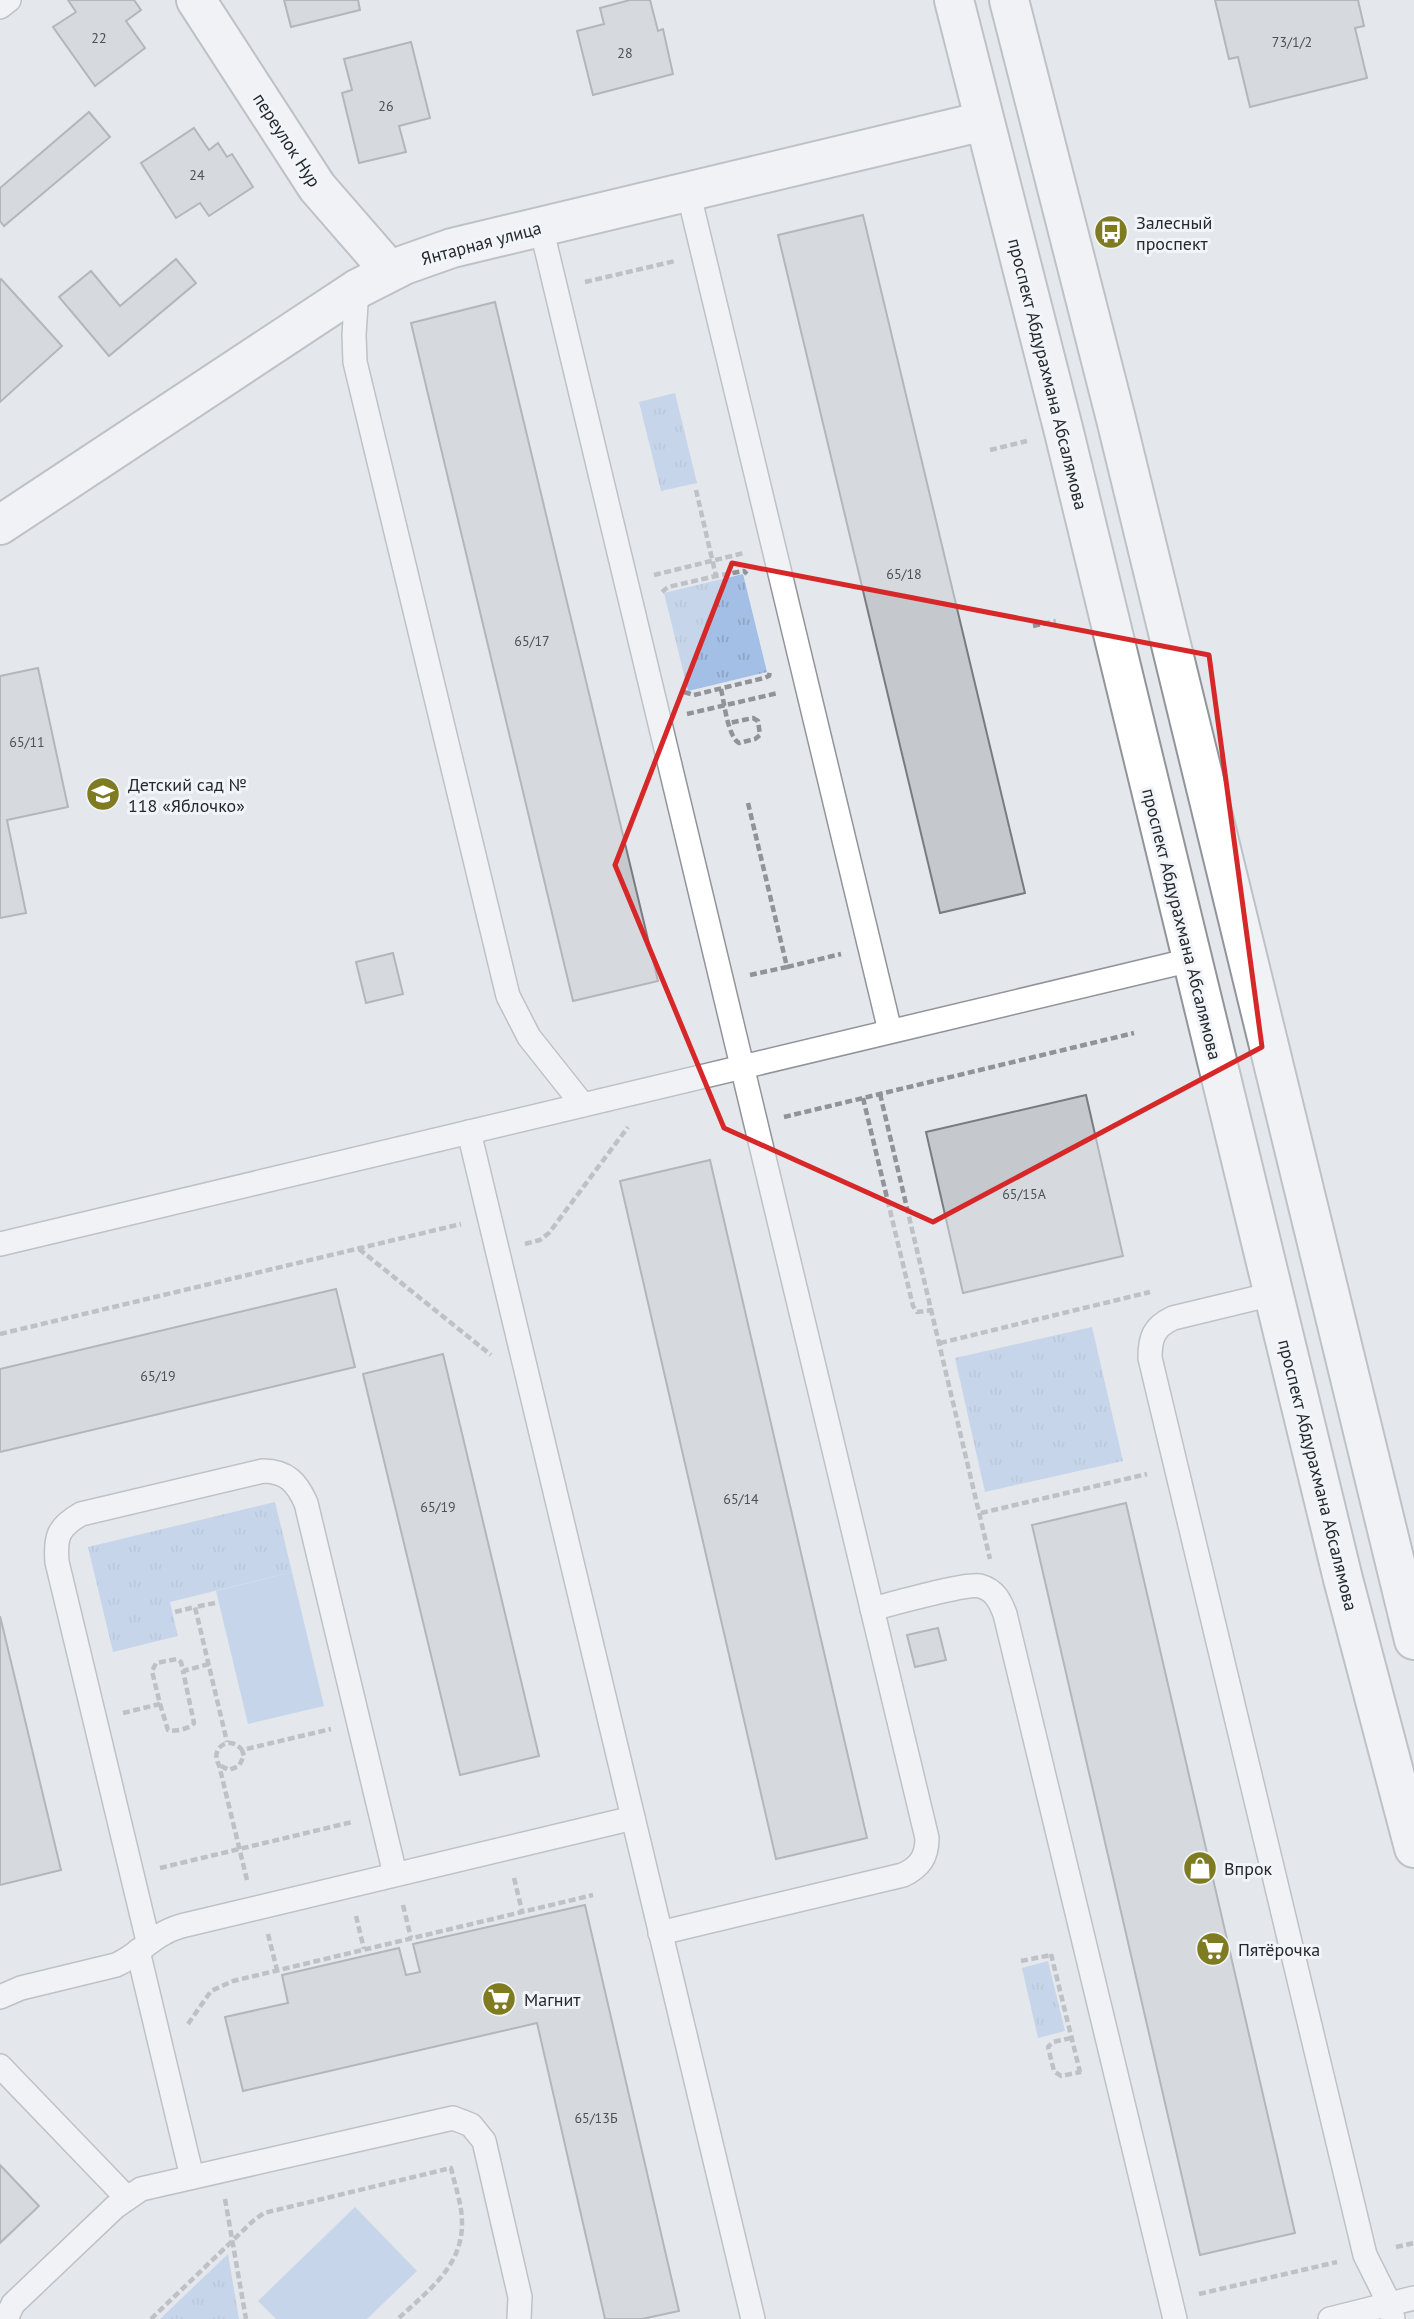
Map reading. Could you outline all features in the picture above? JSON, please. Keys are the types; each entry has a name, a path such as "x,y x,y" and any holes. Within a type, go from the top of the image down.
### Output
{"main road":[{"name":"переулок Нур","path":"196,0 317,187 390,271"},
{"name":"проспект Абдурахмана Абсалямова","path":"954,0 1064,432 1340,1565 1414,1848"},
{"path":"1009,0 1116,419 1414,1640"},
{"name":"Янтарная улица","path":"4,514 357,289 390,271 432,254 984,121"}],"lane":[{"path":"0,7 9,0"},
{"path":"688,191 890,1031"},
{"path":"541,227 928,1838 928,1850 923,1861 914,1870 903,1875 660,1933"},
{"path":"357,289 355,362 508,996 529,1037 583,1105"},
{"path":"0,1244 1191,960"},
{"path":"468,1132 753,2319"},
{"path":"1273,1294 1173,1318 1163,1323 1150,1341 1150,1358 1365,2255 1391,2312"},
{"path":"192,2177 164,2059 132,1874 57,1562 55,1544 60,1530 68,1521 80,1514 263,1471 274,1471 287,1476 298,1485 306,1503 395,1874"},
{"path":"872,1609 970,1586 989,1590 999,1598 1006,1614 1173,2310"},
{"path":"0,1997 21,1988 116,1965 170,1929 633,1818"},
{"path":"0,2066 126,2197"},
{"path":"5,2319 13,2304 126,2197 141,2189 443,2119 462,2120 477,2130 484,2141 520,2297 519,2319"},
{"path":"1330,2319 1391,2312 1414,2298"}],"path":[{"path":"556,289 703,254"},
{"path":"696,490 716,576"},
{"path":"626,582 773,546"},
{"path":"661,598 663,590 668,587 744,571 748,577"},
{"path":"1033,626 1056,621"},
{"path":"682,688 688,695 720,689 769,676 770,667"},
{"path":"659,721 806,686"},
{"path":"720,689 732,737 737,742 755,739 760,735 758,721 754,718 729,723"},
{"path":"748,803 787,967"},
{"path":"722,982 869,947"},
{"path":"756,1123 1134,1033"},
{"path":"497,1250 540,1240 549,1233 659,1087"},
{"path":"880,1094 981,1513 990,1555 989,1590"},
{"path":"863,1098 913,1306 917,1312 932,1310"},
{"path":"0,1334 489,1217"},
{"path":"358,1248 529,1386"},
{"path":"940,1343 1162,1290"},
{"path":"981,1513 1175,1467"},
{"path":"175,1612 215,1603"},
{"path":"195,1607 227,1742"},
{"path":"177,1659 181,1662 194,1723 191,1727 168,1730 160,1704 153,1666 177,1659"},
{"path":"183,1671 209,1664"},
{"path":"95,1720 160,1704"},
{"path":"242,1750 359,1722"},
{"path":"219,1765 229,1770 235,1769 243,1762 242,1750 236,1744 227,1742 216,1751 216,1762 219,1765 254,1908"},
{"path":"132,1874 381,1815"},
{"path":"164,2059 204,2000 221,1985 593,1895"},
{"path":"1071,2038 1050,2044 1051,2061 1058,2076 1080,2072"},
{"path":"151,2319 253,2221 272,2210 451,2168 463,2221 459,2248 449,2269 398,2319"},
{"path":"220,2170 246,2319"},
{"path":"1173,2310 1414,2243"}],"highlighted area":[{"path":"732,563 1209,655 1262,1047 933,1222 724,1128 615,865"}],"green space":[{"path":"675,393 697,483 661,491 639,402"},
{"path":"743,574 767,672 688,691 664,593"},
{"path":"1092,1327 1123,1461 985,1492 955,1358"},
{"path":"275,1502 292,1572 170,1602 178,1636 113,1652 88,1547"},
{"path":"292,1572 324,1706 248,1724 216,1591"},
{"path":"1048,1961 1065,2031 1038,2038 1022,1968"},
{"path":"355,2207 417,2271 367,2319 276,2319 258,2301"},
{"path":"228,2254 239,2319 160,2319"}],"building":[{"path":"68,0 134,0 141,10 126,21 145,48 95,86 53,27 76,12"},
{"path":"284,0 358,0 360,10 291,27"},
{"path":"630,0 650,0 658,31 663,29 673,74 593,95 577,31 604,24 600,8"},
{"path":"1215,0 1358,0 1364,26 1355,28 1367,78 1250,107 1238,57 1229,59"},
{"path":"411,42 430,118 399,126 406,152 359,163 342,93 352,90 344,59"},
{"path":"89,112 110,137 4,226 0,221 0,188"},
{"path":"194,128 209,150 218,143 227,157 232,154 253,187 209,216 200,203 176,218 141,163"},
{"path":"863,215 1025,893 940,913 778,235"},
{"path":"176,259 196,283 109,356 59,297 91,271 120,306"},
{"path":"0,280 62,346 0,402"},
{"path":"495,302 658,981 573,1001 411,323"},
{"path":"38,668 68,807 7,820 26,913 0,918 0,676"},
{"path":"393,953 403,994 366,1003 356,962"},
{"path":"1086,1095 1123,1256 963,1293 926,1132"},
{"path":"710,1160 867,1838 776,1859 620,1181"},
{"path":"336,1289 355,1367 0,1452 0,1369"},
{"path":"443,1354 539,1756 460,1775 363,1374"},
{"path":"1126,1503 1295,2233 1200,2255 1032,1525"},
{"path":"0,1616 61,1870 0,1885"},
{"path":"938,1628 946,1660 915,1667 907,1635"},
{"path":"585,1905 679,2311 642,2319 605,2319 537,2023 243,2091 225,2017 288,2003 282,1975 399,1948 406,1975 420,1972 413,1944"},
{"path":"0,2165 39,2206 0,2243"}],"place":[{"name":"Залесный проспект","path":"1111,232"},
{"name":"Детский сад № 118 «Яблочко»","path":"103,794"},
{"name":"Впрок","path":"1200,1868"},
{"name":"Пятёрочка","path":"1213,1949"},
{"name":"Магнит","path":"499,1999"}]}
